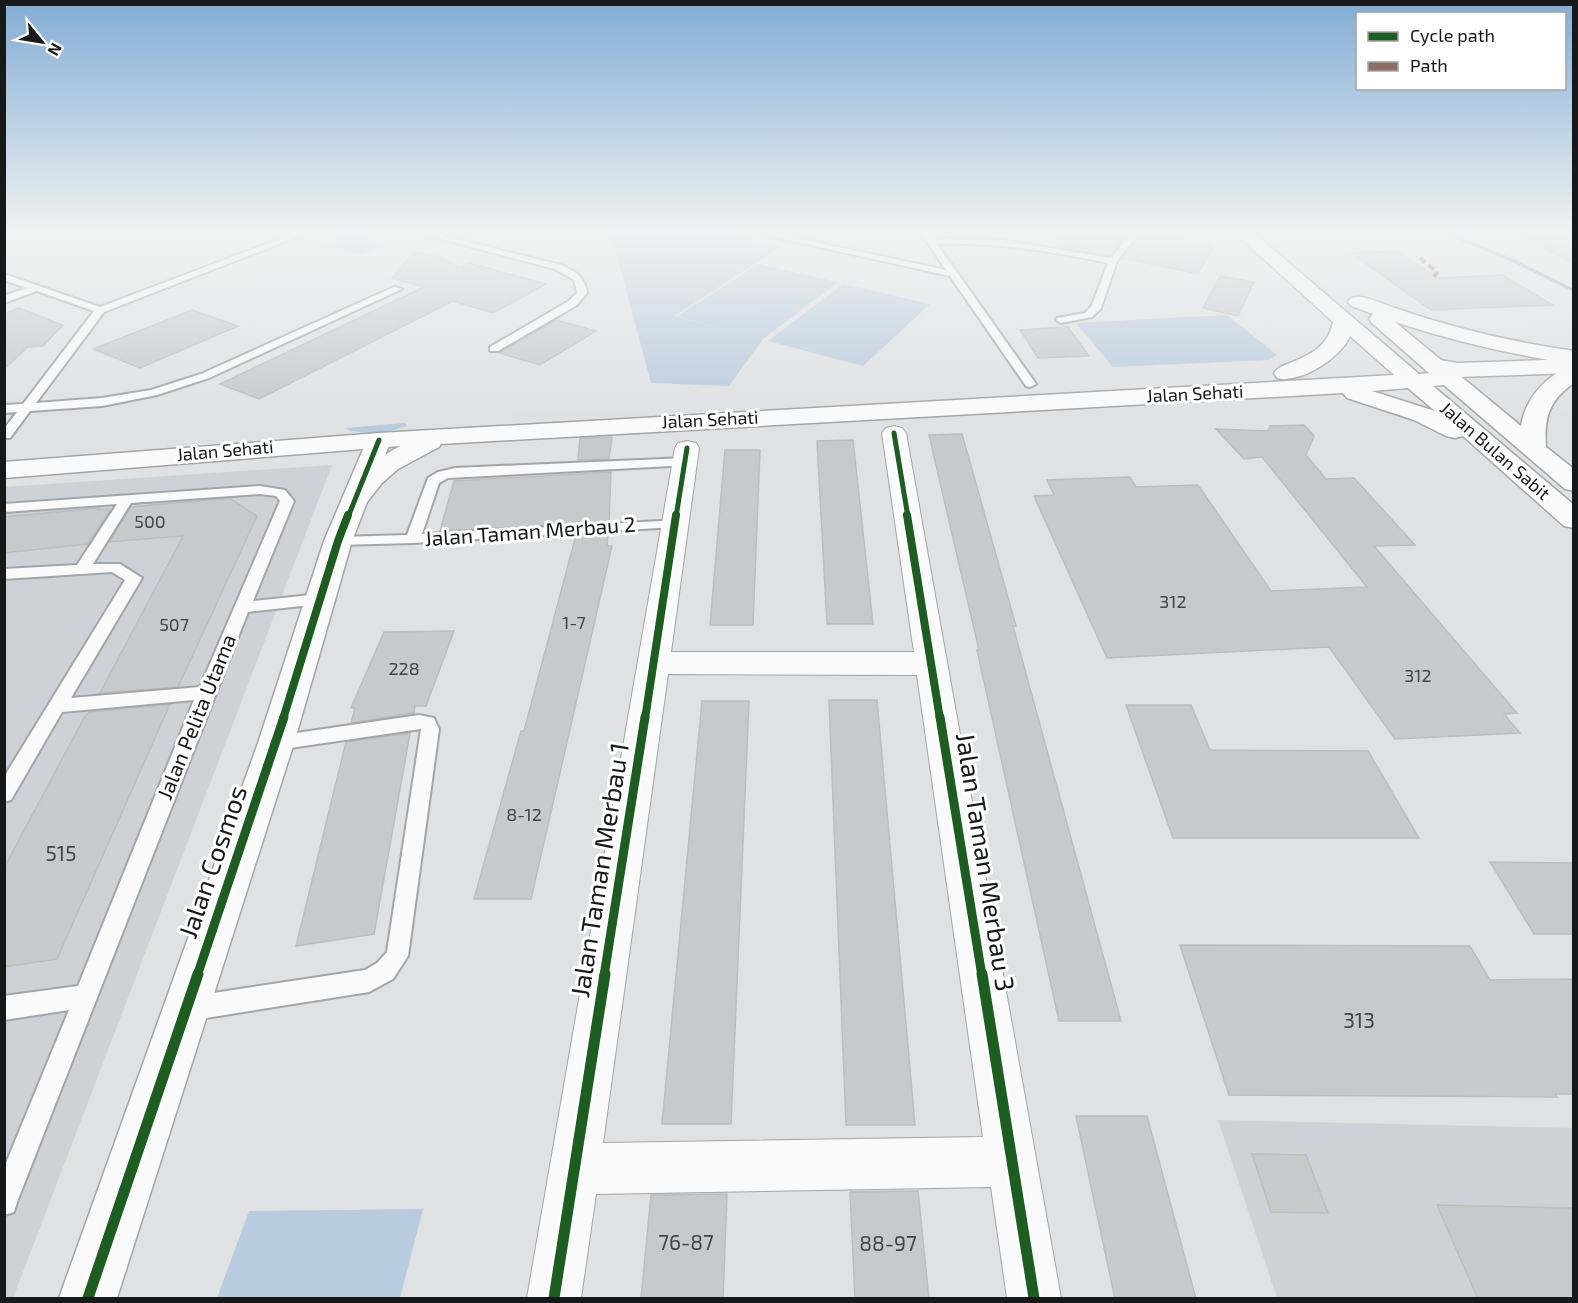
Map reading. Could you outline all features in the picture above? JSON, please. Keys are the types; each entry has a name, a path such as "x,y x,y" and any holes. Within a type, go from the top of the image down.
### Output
{"main road":[{"path":"1314,294 1344,319 1431,373 1574,366"},
{"path":"1348,294 1431,373"},
{"path":"1358,302 1453,333 1518,349 1574,357"},
{"path":"1286,373 1324,356 1338,344 1344,319"},
{"name":"Jalan Sehati","path":"379,440 438,422 652,406 686,398 1286,373 1431,373"},
{"name":"Jalan Sehati","path":"4,470 293,446 721,418 1333,387 1431,373"},
{"name":"Jalan Bulan Sabit","path":"1431,373 1574,483"},
{"name":"Jalan Bulan Sabit","path":"1431,373 1502,457 1574,520"},
{"path":"1534,450 1532,424 1539,401 1558,382 1574,373"},
{"path":"1333,387 1378,399 1423,415 1465,435 1502,457"},
{"name":"Jalan Sehati","path":"5,442 146,438 593,405"},
{"path":"146,438 172,443 335,431 357,433 379,440"},
{"path":"293,446 334,458 360,487 404,453 430,442 458,435"},
{"name":"Jalan Cosmos","path":"88,1299 276,742 338,541 379,440"}],"street":[{"path":"655,423 668,430 686,455 721,418"},
{"name":"Jalan Taman Merbau 3","path":"894,433 1034,1299"},
{"name":"Jalan Taman Merbau 1","path":"554,1299 686,455"},
{"path":"654,663 931,663"},
{"path":"574,1169 1013,1162"}],"lane":[{"path":"4,300 21,294"},
{"path":"54,294 100,310"},
{"path":"5,442 27,408 100,310 143,294"},
{"path":"4,409 102,402 153,393 205,376 386,294"},
{"path":"494,349 573,303 581,294"},
{"path":"967,294 1030,384"},
{"path":"1061,320 1088,315 1097,306 1101,294"},
{"name":"Jalan Taman Merbau 2","path":"674,523 413,539 433,482 443,475 455,472 686,455"},
{"name":"Jalan Pelita Utama","path":"4,508 260,490 280,493 287,501 206,693 4,1202"},
{"path":"82,567 127,499"},
{"path":"338,541 413,539"},
{"path":"4,574 82,567 115,567 134,578 4,794"},
{"path":"243,607 320,599"},
{"path":"57,706 206,693"},
{"path":"186,1010 369,981 385,971 397,956 430,729 428,723 419,722 276,742"},
{"path":"4,1008 86,996"}],"shaded area":[{"path":"627,294 709,294 675,316 740,334 677,316 712,294 822,294 763,339 729,386 651,383"},
{"path":"830,294 886,294 930,304 863,366 768,341"},
{"path":"1227,315 1277,355 1268,360 1113,367 1076,323"},
{"path":"405,423 407,426 380,434 350,431 346,428"},
{"path":"332,465 13,1298 4,1298 4,487"},
{"path":"1218,1120 1573,1128 1573,1298 1277,1298"},
{"path":"423,1209 400,1298 217,1298 249,1211"}],"building":[{"path":"410,294 528,294 493,313 453,301 259,399 220,384"},
{"path":"1211,294 1248,294 1238,316 1203,308"},
{"path":"1408,294 1534,294 1553,305 1431,310"},
{"path":"19,308 63,325 43,346 28,347 4,369 4,314"},
{"path":"192,310 238,326 140,368 93,349"},
{"path":"556,320 596,331 540,365 499,353"},
{"path":"1068,327 1089,356 1038,358 1020,330"},
{"path":"1304,425 1314,436 1306,455 1326,479 1354,478 1415,545 1374,546 1517,713 1504,714 1520,733 1395,739 1329,647 1107,658 1034,496 1054,495 1047,480 1130,477 1136,487 1198,485 1271,591 1367,587 1262,457 1244,459 1216,429 1268,431 1270,426"},
{"path":"962,434 1016,626 1013,626 1121,1021 1059,1021 977,650 979,650 929,435"},
{"path":"612,437 609,459 578,460 580,438"},
{"path":"853,440 873,624 827,624 817,441"},
{"path":"725,450 760,450 753,625 710,625"},
{"path":"611,472 609,522 440,531 454,481"},
{"path":"229,498 257,516 178,687 100,693 183,536 109,542 131,507"},
{"path":"99,508 98,510 111,509 88,544 4,553 4,517"},
{"path":"608,533 607,546 612,546 531,899 474,899 521,731 524,731 576,535"},
{"path":"454,631 426,706 415,706 414,713 351,723 355,708 351,708 384,632"},
{"path":"829,700 877,700 915,1125 846,1125"},
{"path":"702,701 749,701 731,1124 662,1124"},
{"path":"170,704 57,959 4,967 4,868 85,716 90,712"},
{"path":"1126,705 1191,705 1210,750 1368,751 1419,838 1173,838"},
{"path":"410,733 374,934 296,946 346,742"},
{"path":"1490,862 1574,863 1574,934 1534,934"},
{"path":"1180,945 1470,946 1490,980 1574,979 1574,1094 1555,1094 1557,1097 1229,1095"},
{"path":"1076,1116 1147,1116 1196,1299 1115,1299"},
{"path":"1252,1154 1306,1155 1328,1213 1271,1212"},
{"path":"918,1191 929,1299 855,1299 850,1192"},
{"path":"727,1194 723,1299 641,1299 651,1195"},
{"path":"1437,1205 1574,1208 1574,1299 1478,1299"}],"cycle path":[{"path":"894,433 1034,1298"},
{"path":"88,1298 276,743 338,541 379,440"},
{"path":"554,1298 687,448"}]}
